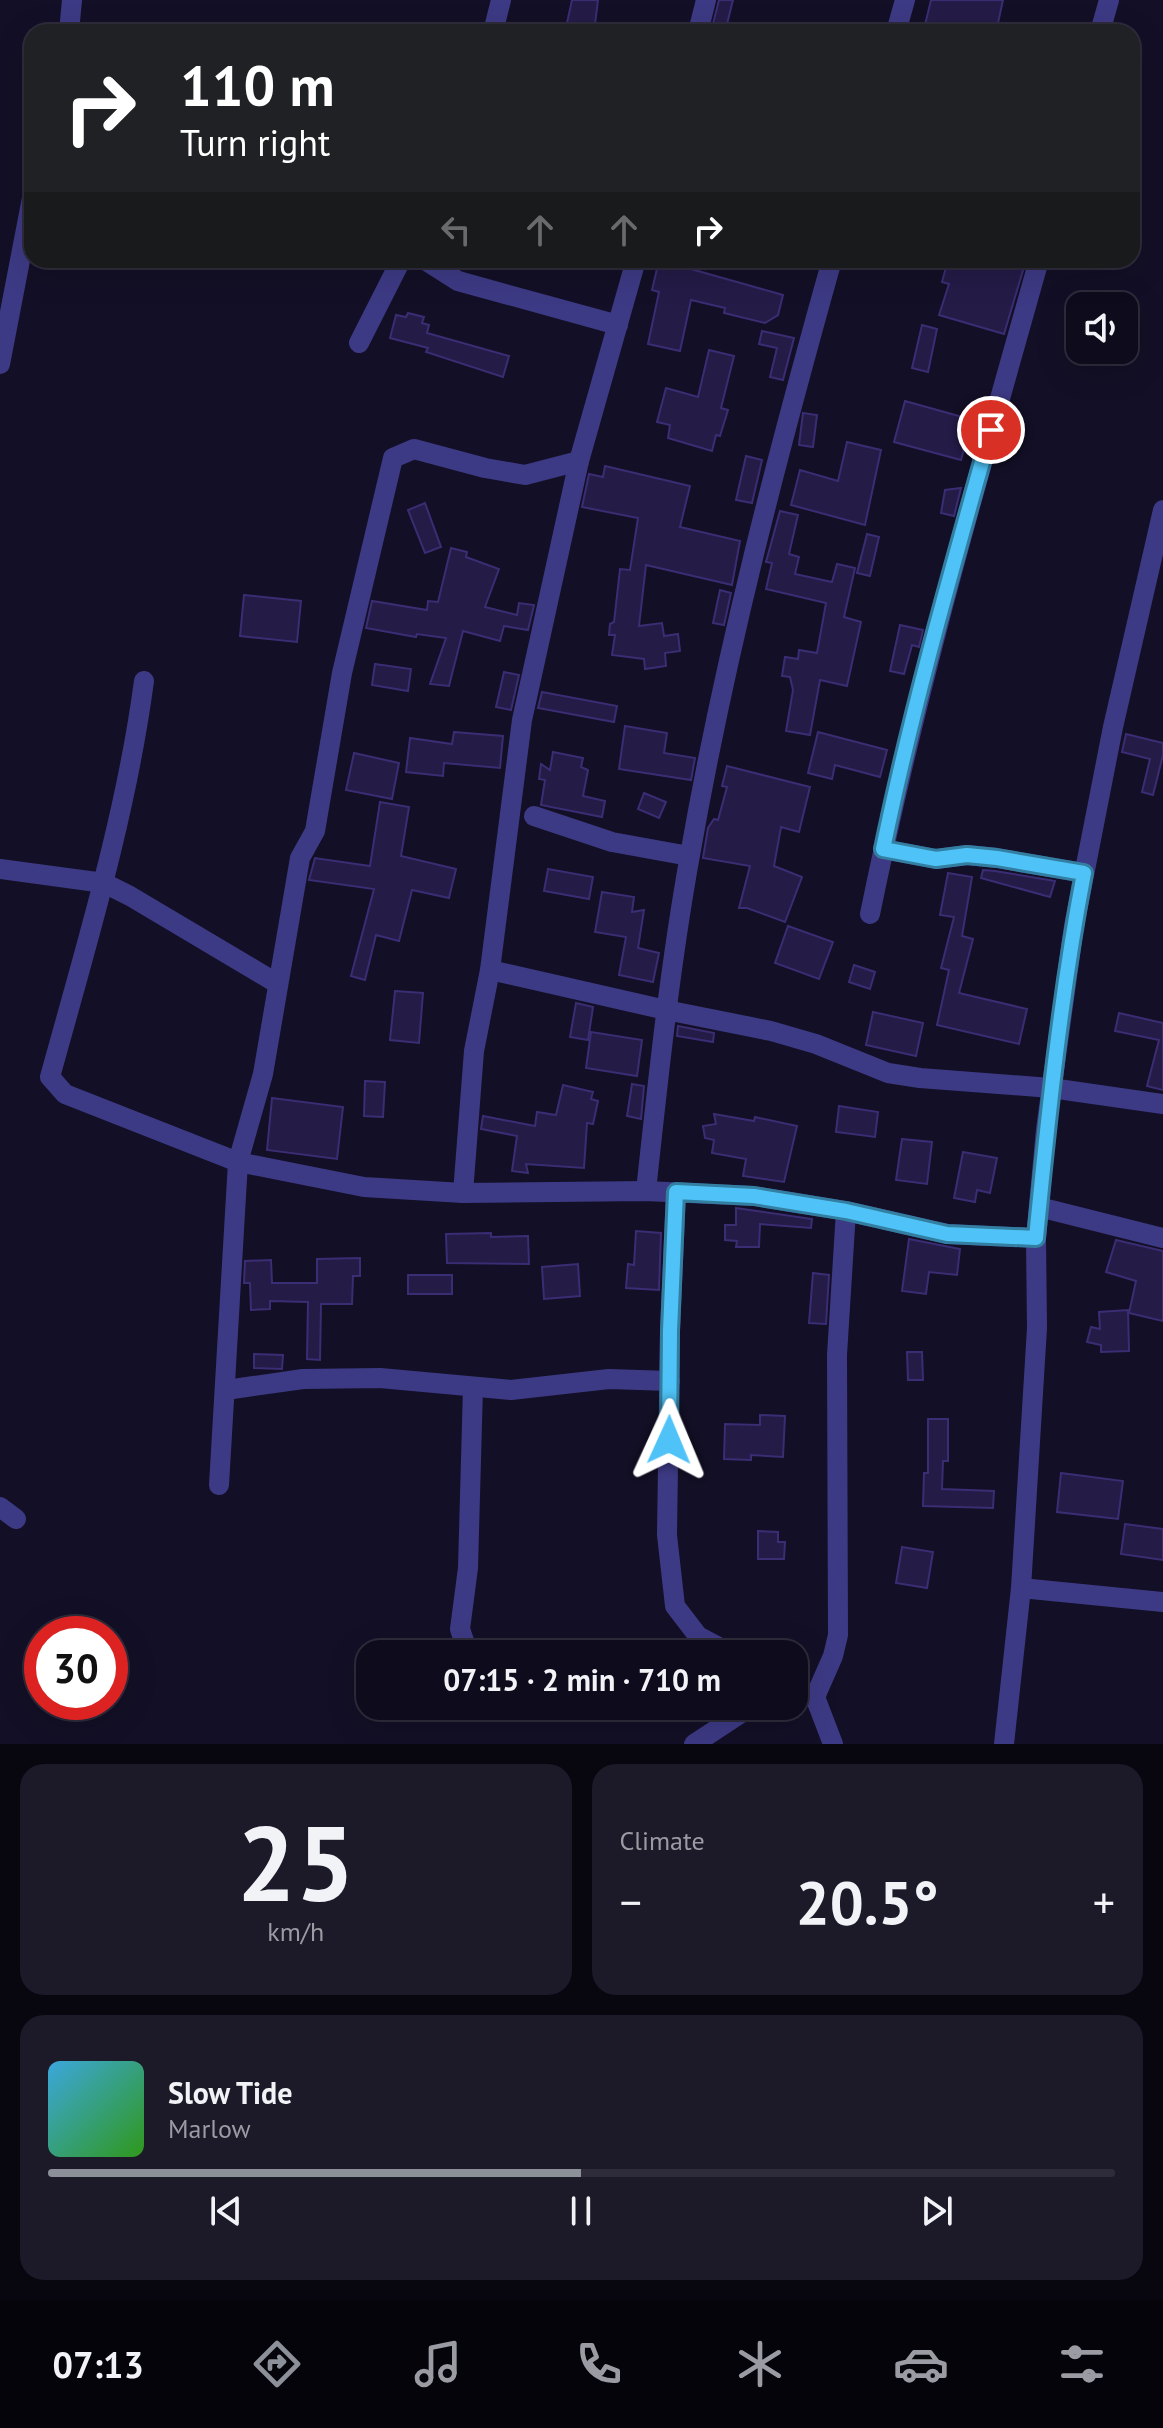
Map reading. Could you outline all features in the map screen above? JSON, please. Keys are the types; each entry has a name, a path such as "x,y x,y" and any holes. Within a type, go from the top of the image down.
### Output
{"street":[{"path":"70,24 72,0"},
{"path":"495,24 501,0"},
{"path":"700,24 706,0"},
{"path":"898,24 905,0"},
{"path":"1102,24 1109,0"},
{"path":"0,364 24,240"},
{"path":"359,343 397,268"},
{"path":"438,268 458,281 618,325"},
{"path":"463,1193 474,1051 490,970 522,720 579,461 634,268"},
{"path":"646,1191 666,1010 689,856 743,601 830,268"},
{"path":"870,914 894,794 943,600 1037,268"},
{"path":"219,1485 238,1162 263,1074 300,858 315,831 342,673 393,458 414,449 525,475 579,461"},
{"path":"1004,1744 1021,1588 1037,1328 1036,1238 1051,1088 1084,873 1119,698 1163,510"},
{"path":"144,681 137,733 104,883 50,1077 65,1094 238,1162 364,1187 463,1193 646,1191 754,1196 846,1211 947,1234 1036,1238"},
{"path":"534,816 612,842 689,856"},
{"path":"883,849 936,859 967,855 997,858 1084,873"},
{"path":"0,869 104,883 278,984"},
{"path":"490,970 771,1031 816,1044 888,1073 1051,1088 1163,1104"},
{"path":"676,1192 667,1535 675,1606 698,1636 706,1640"},
{"path":"1039,1207 1163,1238"},
{"path":"815,1697 833,1656 838,1635 837,1355 846,1211"},
{"path":"226,1390 303,1379 380,1378 511,1390 609,1379 670,1381"},
{"path":"464,1640 460,1629 468,1568 473,1387"},
{"path":"1021,1588 1163,1602"},
{"path":"808,1693 815,1697 833,1744"},
{"path":"694,1744 731,1720"}],"building":[{"path":"572,0 598,0 595,24 567,24"},
{"path":"719,0 733,0 727,24 713,24"},
{"path":"931,0 1003,0 998,24 925,24"},
{"path":"657,268 687,268 783,295 778,315 765,323 724,313 725,308 691,300 680,351 648,344 659,292 652,290"},
{"path":"946,268 1024,268 1004,334 939,315 949,284 942,282"},
{"path":"408,313 424,317 422,323 429,325 427,333 509,356 503,377 426,352 428,348 390,338 396,315 406,317"},
{"path":"922,325 937,329 928,372 912,368"},
{"path":"762,331 794,338 783,380 770,377 777,348 759,344"},
{"path":"709,350 734,356 721,408 728,410 712,451 668,438 670,425 657,422 666,388 698,397"},
{"path":"905,401 966,418 962,434 974,434 970,448 965,446 961,460 894,442"},
{"path":"803,413 817,415 813,447 799,445"},
{"path":"847,442 881,450 865,525 791,505 800,470 838,481"},
{"path":"746,456 762,460 752,503 736,500"},
{"path":"605,466 690,486 680,527 740,541 732,585 646,565 639,626 662,623 664,636 678,634 680,651 665,653 666,666 645,669 644,659 612,655 615,635 609,635 610,624 614,622 620,569 630,570 638,518 582,507 589,474 603,477"},
{"path":"961,488 954,516 941,513 945,490"},
{"path":"425,503 441,547 425,553 408,510"},
{"path":"780,511 798,515 789,554 799,557 795,574 832,582 837,564 855,568 844,617 861,622 847,686 820,680 810,735 786,731 793,690 790,677 782,676 785,657 798,659 799,650 817,653 826,603 766,589 772,563 766,562"},
{"path":"867,534 879,537 870,576 857,573"},
{"path":"451,548 467,552 466,557 499,569 485,607 517,615 519,603 534,605 528,630 504,626 500,641 463,631 449,686 430,684 446,638 417,634 416,637 366,628 372,601 427,610 428,601 438,602"},
{"path":"720,590 731,593 724,625 713,623"},
{"path":"244,595 301,601 297,642 240,636"},
{"path":"900,625 923,630 919,647 912,645 904,674 890,671"},
{"path":"375,664 411,669 408,691 372,685"},
{"path":"504,672 519,675 511,710 496,707"},
{"path":"542,692 617,706 614,722 538,708"},
{"path":"625,726 667,733 664,753 695,758 691,780 619,769"},
{"path":"454,732 503,736 500,768 444,763 443,776 406,772 410,738 452,744"},
{"path":"818,732 887,750 880,777 835,765 832,779 808,773"},
{"path":"1126,734 1163,743 1153,795 1142,792 1150,759 1122,752"},
{"path":"553,752 583,758 581,767 588,770 583,796 605,801 602,817 541,805 545,780 539,779 541,764 550,770"},
{"path":"354,753 399,763 392,799 346,790"},
{"path":"727,766 810,787 799,832 781,827 774,866 802,877 785,922 739,908 750,866 703,858 708,828 714,819 718,820 727,787 722,786"},
{"path":"644,793 666,802 659,818 638,809"},
{"path":"380,802 409,807 401,856 456,869 449,898 412,890 399,941 376,935 365,980 351,976 374,889 309,880 315,858 370,866"},
{"path":"548,869 593,877 589,899 544,891"},
{"path":"983,870 1055,881 1050,897 981,878"},
{"path":"948,873 972,877 962,936 973,939 959,993 1027,1009 1019,1044 937,1025 949,970 941,968 954,917 940,915"},
{"path":"602,892 634,897 632,912 644,910 638,948 659,953 653,982 619,975 626,937 595,932"},
{"path":"788,926 833,942 819,979 775,963"},
{"path":"854,965 875,972 870,989 849,982"},
{"path":"395,991 423,993 419,1043 390,1040"},
{"path":"576,1003 593,1007 588,1040 570,1037"},
{"path":"873,1012 923,1023 916,1056 866,1045"},
{"path":"1119,1013 1163,1023 1163,1090 1147,1086 1159,1040 1115,1031"},
{"path":"678,1026 714,1033 713,1042 677,1036"},
{"path":"591,1032 642,1040 637,1076 586,1068"},
{"path":"365,1081 385,1082 383,1117 364,1116"},
{"path":"632,1084 644,1086 641,1119 627,1116"},
{"path":"563,1085 593,1092 591,1099 598,1101 593,1124 587,1123 584,1168 526,1164 528,1173 512,1171 517,1136 481,1129 483,1116 535,1126 537,1112 556,1115"},
{"path":"272,1098 343,1107 337,1159 267,1150"},
{"path":"839,1106 878,1112 875,1137 836,1132"},
{"path":"714,1114 754,1121 755,1117 797,1126 784,1182 743,1176 746,1159 712,1153 714,1140 705,1138 703,1126 716,1124"},
{"path":"902,1139 932,1142 927,1184 896,1180"},
{"path":"963,1152 997,1158 990,1193 977,1190 975,1202 954,1198"},
{"path":"736,1208 812,1219 811,1228 760,1224 759,1247 736,1247 737,1241 725,1240 725,1225 736,1225"},
{"path":"636,1231 661,1233 659,1290 626,1288 628,1264 634,1265"},
{"path":"491,1233 491,1237 528,1236 529,1264 447,1263 446,1234"},
{"path":"909,1239 960,1249 957,1275 929,1272 926,1294 902,1291"},
{"path":"1116,1240 1163,1251 1163,1321 1129,1313 1136,1281 1106,1272"},
{"path":"360,1258 360,1276 353,1276 352,1304 321,1304 320,1360 307,1359 308,1302 270,1301 270,1309 251,1310 250,1283 244,1283 245,1261 271,1260 272,1283 317,1283 317,1259"},
{"path":"578,1264 580,1296 544,1299 542,1267"},
{"path":"813,1273 829,1275 826,1324 809,1323"},
{"path":"408,1275 452,1275 452,1294 408,1294"},
{"path":"1128,1310 1129,1351 1101,1352 1101,1345 1087,1342 1091,1327 1100,1329 1099,1312"},
{"path":"907,1352 922,1352 923,1380 908,1380"},
{"path":"254,1354 283,1355 282,1369 254,1368"},
{"path":"760,1415 785,1416 783,1457 751,1455 751,1460 724,1459 725,1424 760,1425"},
{"path":"928,1419 948,1419 948,1461 943,1461 942,1489 994,1491 993,1508 923,1506 924,1473 928,1473"},
{"path":"1061,1473 1123,1481 1118,1519 1057,1512"},
{"path":"1125,1524 1163,1529 1163,1560 1121,1554"},
{"path":"758,1531 778,1532 778,1542 785,1542 784,1559 758,1559"},
{"path":"902,1547 933,1552 927,1588 896,1583"}],"route":[{"path":"669,1440 676,1192 754,1196 846,1211 947,1234 1036,1238 1046,1129 1084,873 997,858 967,855 936,859 883,849 943,600 991,430"}]}
